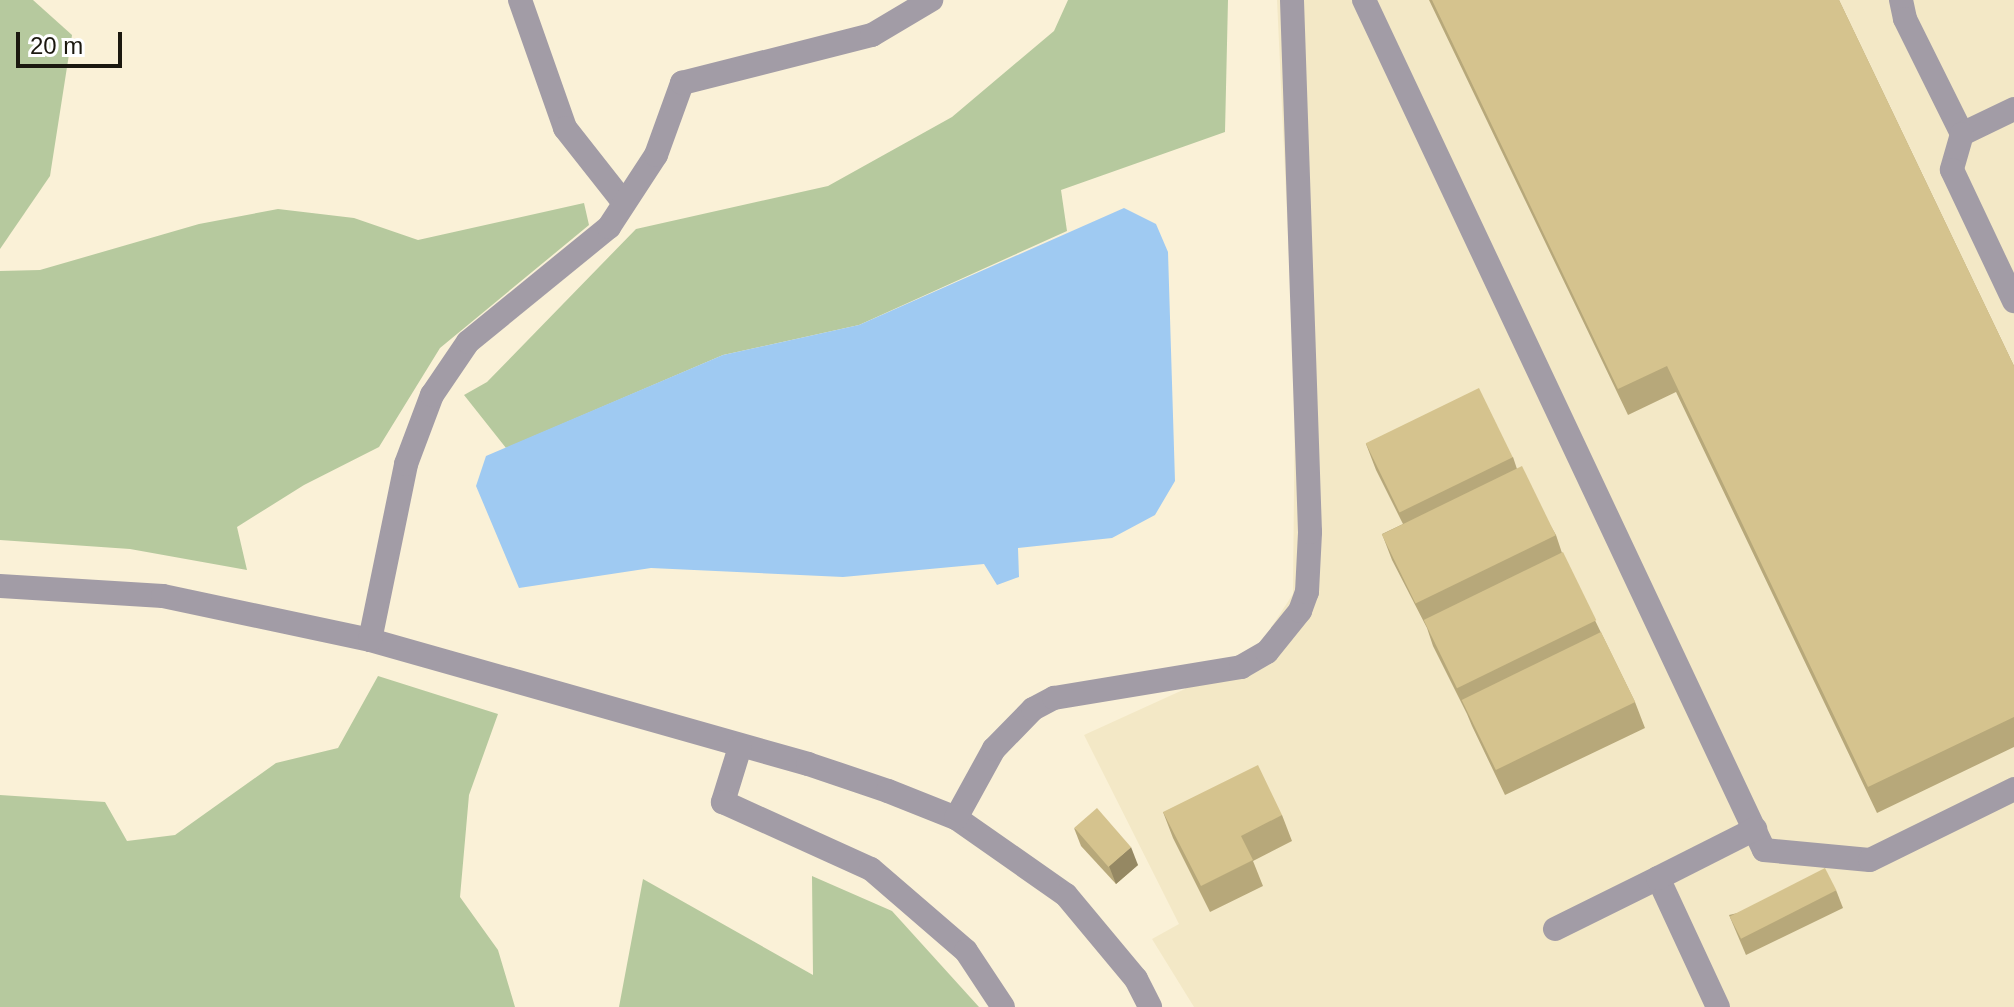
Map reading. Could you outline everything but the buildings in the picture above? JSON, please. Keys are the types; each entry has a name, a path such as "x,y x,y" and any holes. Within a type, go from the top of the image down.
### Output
{"street":[{"path":"520,0 565,128 624,203"},
{"path":"370,640 406,464 432,395 468,342 609,227 656,155 682,83 872,35 931,0"},
{"path":"956,818 994,749 1033,709 1054,698 1241,667 1267,652 1300,611 1307,592 1310,532 1292,0"},
{"path":"1364,0 1764,850 1870,860 2014,789"},
{"path":"1901,0 1905,19 1962,134 1952,170 2014,301"},
{"path":"1962,134 2014,109"},
{"path":"0,586 163,596 370,640 808,764 956,818 1066,895 1136,979 1150,1007"},
{"path":"740,747 723,802 871,869 966,951 1003,1007"},
{"path":"1555,929 1755,829"},
{"path":"1658,878 1718,1007"}],"shaded area":[{"path":"1277,0 2014,0 2014,1007 1194,1007 1152,939 1179,924 1084,735 1185,689 1185,667 1232,658 1261,643 1293,594 1295,387"}],"green space":[{"path":"0,0 33,0 72,35 50,176 0,249"},
{"path":"1068,0 1228,0 1225,132 1061,190 1067,231 859,325 723,355 506,448 464,395 487,382 636,229 828,186 952,117 1054,31"},
{"path":"584,203 589,225 440,348 379,447 304,485 237,527 247,570 130,549 0,540 0,271 40,270 199,224 278,209 354,218 418,240"},
{"path":"378,676 498,714 469,795 460,897 498,950 515,1007 0,1007 0,795 105,802 127,841 175,835 276,763 338,748"},
{"path":"812,876 892,911 979,1007 619,1007 643,879 813,975"}],"water":[{"path":"1124,208 1156,224 1168,252 1175,481 1155,515 1112,538 1018,548 1019,577 997,585 984,564 843,577 651,568 519,588 476,486 486,456 723,355 859,325"}]}
